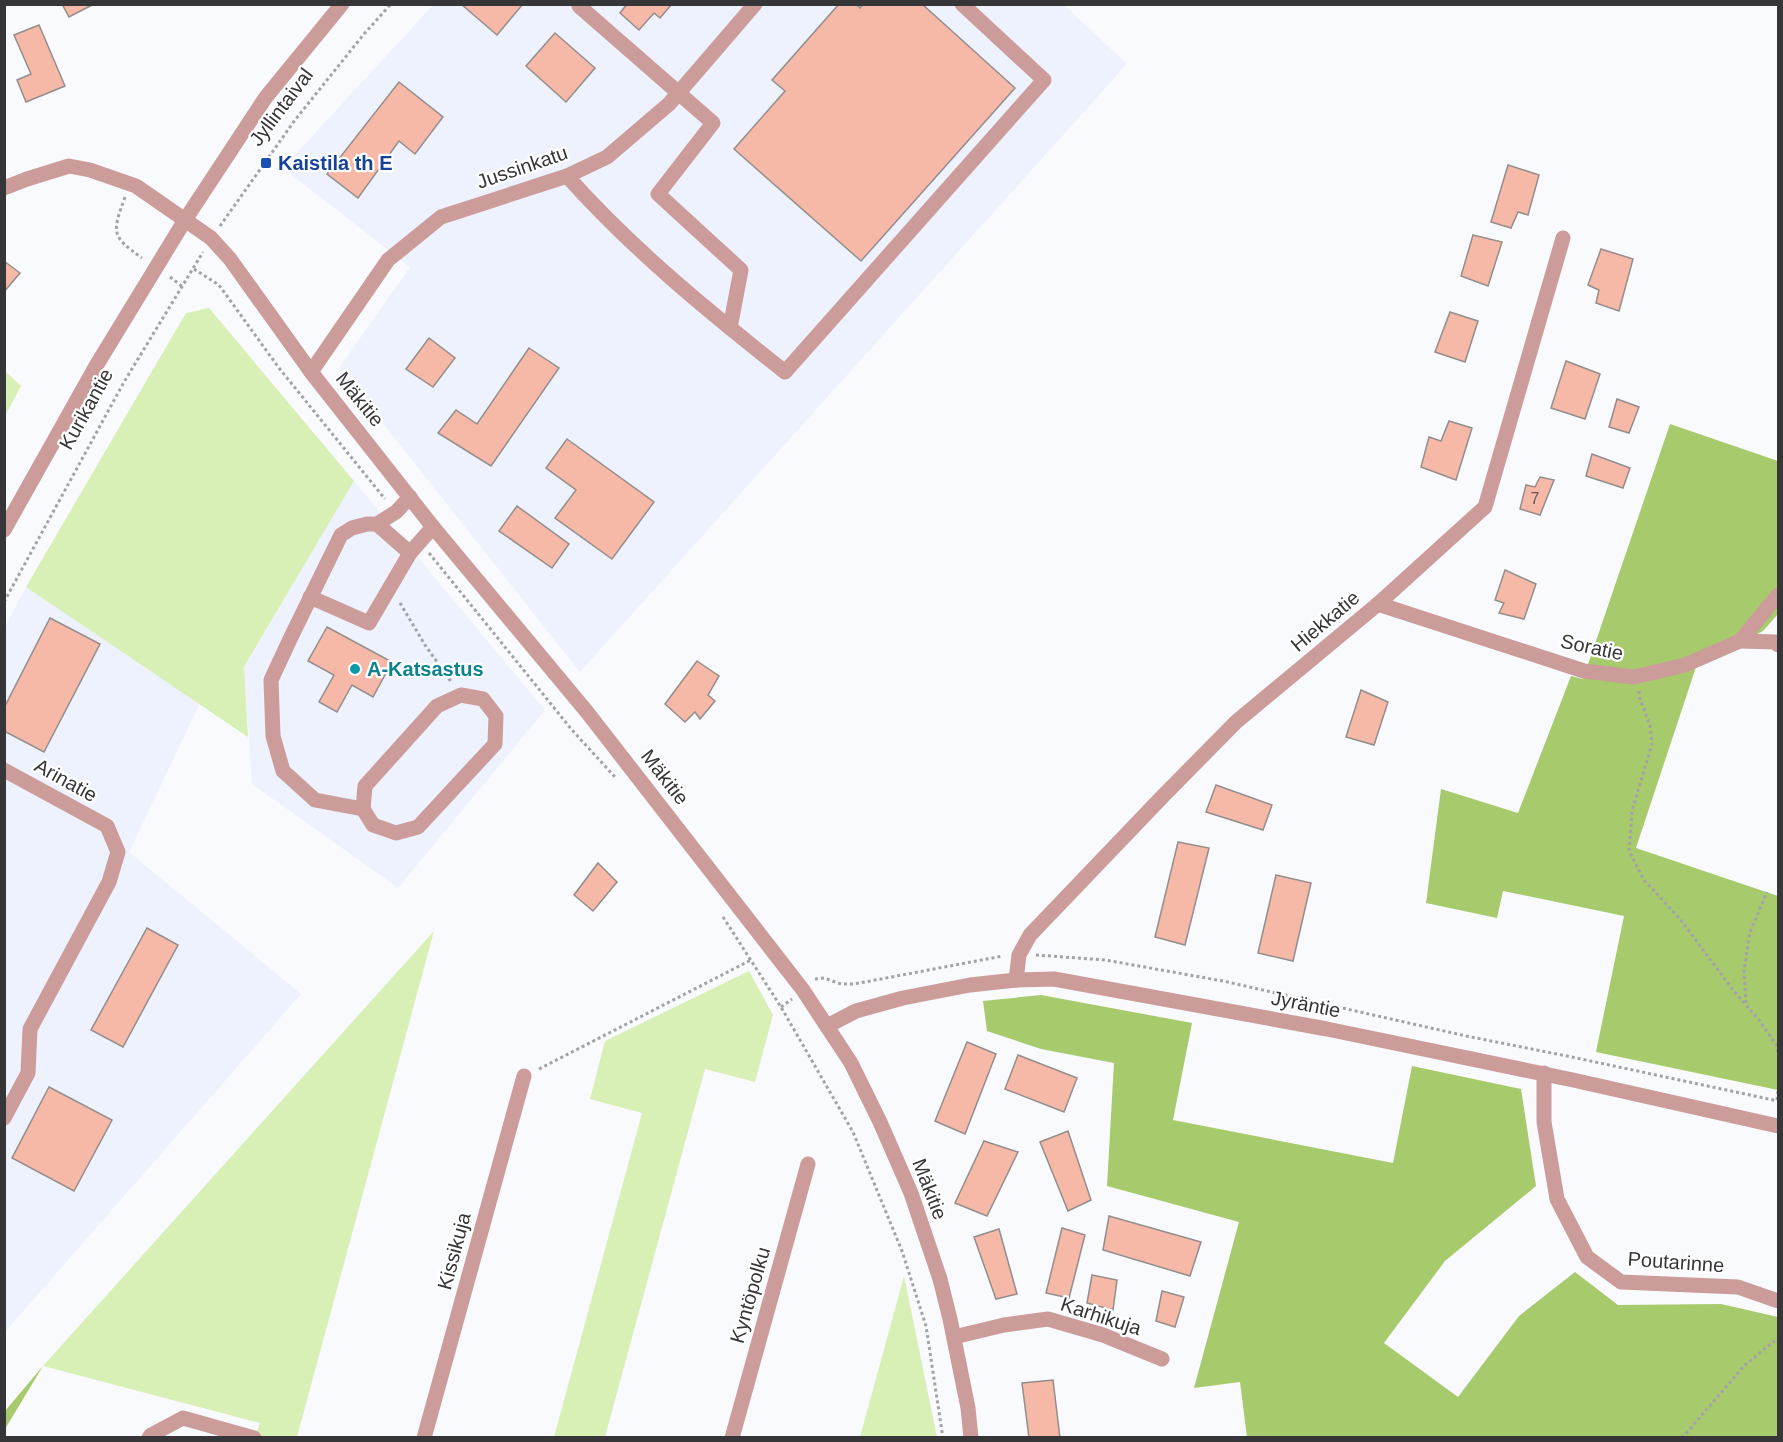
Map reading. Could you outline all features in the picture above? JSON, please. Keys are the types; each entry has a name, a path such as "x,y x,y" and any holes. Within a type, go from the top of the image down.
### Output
{"street":[{"name":"Jyllintaival","path":"185,220 266,97 342,4"},
{"name":"Jussinkatu","path":"311,372 388,260 441,217 567,176 607,157 669,104 755,4"},
{"path":"567,176 604,216 687,293 785,372 1044,80 962,4"},
{"path":"579,6 713,123 658,194 741,270 730,328"},
{"name":"Mäkitie","path":"4,188 69,166 90,170 130,183 211,238 230,259 311,372 433,527 587,712 802,990 851,1063 911,1193 940,1279 968,1408 971,1437"},
{"name":"Kurikantie","path":"4,530 96,366 185,220"},
{"name":"Hiekkatie","path":"1016,980 1019,955 1030,935 1236,722 1378,604 1485,507 1563,238"},
{"path":"377,524 396,512 410,497"},
{"path":"363,809 315,800 283,771 273,736 271,680 341,535 352,528 377,524 414,547"},
{"path":"310,597 369,623 414,547 433,527"},
{"name":"Soratie","path":"1378,604 1584,671 1634,677 1685,665 1740,641 1779,595"},
{"path":"1740,641 1776,642 1779,645"},
{"path":"460,695 483,699 496,716 495,744 418,827 396,833 374,825 363,809 365,786 437,706 460,695"},
{"name":"Arinatie","path":"4,770 107,826 118,852 109,882 30,1029 27,1073 4,1118"},
{"name":"Jyräntie","path":"827,1026 856,1011 903,998 970,985 1053,979 1327,1029 1544,1073 1779,1126"},
{"name":"Poutarinne","path":"1544,1073 1544,1122 1557,1199 1587,1257 1621,1282 1738,1287 1779,1301"},
{"name":"Kissikuja","path":"424,1437 524,1076"},
{"name":"Kyntöpolku","path":"732,1437 808,1164"},
{"name":"Karhikuja","path":"954,1337 1004,1325 1048,1319 1102,1335 1162,1359"},
{"path":"149,1437 183,1418 254,1437"}],"path":[{"name":"Jyllintaival","path":"211,238 296,120 364,34 391,4"},
{"path":"130,183 116,230 117,238 183,286"},
{"name":"Kurikantie","path":"4,602 124,382 211,238"},
{"path":"194,269 219,285 279,368 396,512"},
{"name":"Mäkitie","path":"414,547 616,778"},
{"path":"390,586 425,645 460,695"},
{"path":"1640,676 1639,696 1650,725 1652,744 1632,811 1629,851 1644,880 1680,919 1777,1046 1779,1053"},
{"path":"1746,1005 1744,971 1750,932 1767,892"},
{"path":"722,914 781,1007 853,1132 902,1251 926,1326 944,1437"},
{"path":"524,1076 751,960"},
{"path":"1777,1100 1779,1091"},
{"path":"1682,1437 1744,1366 1779,1338"}],"shaded area":[{"path":"433,5 1064,5 1127,64 580,672 339,368 410,267 283,168"},
{"path":"354,481 545,710 398,888 252,784 244,668"},
{"path":"26,587 200,703 129,852 301,994 5,1332 4,629"}],"green space":[{"path":"209,308 354,481 244,667 248,737 26,587 186,313"},
{"path":"5,371 21,386 5,416"},
{"path":"1670,424 1778,461 1778,614 1763,631 1696,667 1636,848 1778,896 1778,1090 1596,1052 1624,916 1503,891 1497,918 1426,903 1441,789 1518,813 1571,676 1583,679"},
{"path":"434,931 297,1437 255,1437 260,1423 43,1366"},
{"path":"749,971 773,1015 755,1082 705,1069 605,1437 554,1437 642,1113 590,1099 605,1041"},
{"path":"1041,995 1192,1023 1173,1120 1393,1163 1412,1066 1521,1089 1536,1186 1445,1261 1384,1343 1458,1397 1519,1316 1575,1272 1618,1305 1721,1304 1778,1317 1777,1438 1247,1437 1240,1382 1194,1388 1239,1222 1107,1186 1114,1063 1041,1049 987,1031 983,1001"},
{"path":"904,1276 937,1437 860,1437"},
{"path":"43,1366 5,1429 5,1411"}],"building":[{"path":"62,4 94,4 69,17"},
{"path":"461,4 523,4 497,35"},
{"path":"627,4 672,4 660,18 654,13 639,30 620,13"},
{"path":"839,4 856,4 860,8 863,4 922,4 1015,88 861,261 734,149 785,91 772,80"},
{"path":"39,25 65,86 26,102 17,80 31,74 14,35"},
{"path":"555,33 595,68 566,102 526,66"},
{"path":"399,82 443,117 415,154 399,141 358,198 327,174"},
{"path":"1508,165 1539,175 1528,215 1518,212 1511,228 1491,222"},
{"path":"1473,235 1502,242 1488,286 1461,276"},
{"path":"1601,249 1633,259 1619,311 1596,303 1599,290 1588,285"},
{"path":"4,261 20,273 4,292"},
{"path":"1450,312 1478,321 1465,362 1435,352"},
{"path":"429,338 455,358 433,387 406,369"},
{"path":"529,348 559,368 491,466 438,433 456,410 477,424"},
{"path":"1566,361 1600,374 1585,419 1551,408"},
{"path":"1617,399 1639,407 1629,433 1609,427"},
{"path":"1449,421 1472,428 1456,480 1421,467 1429,437 1441,441"},
{"path":"567,439 654,502 612,559 555,518 576,490 546,468"},
{"path":"1592,454 1630,468 1623,488 1586,476"},
{"path":"1540,477 1554,480 1540,515 1520,509 1526,485 1535,487"},
{"path":"517,506 569,544 552,568 499,531"},
{"path":"1505,570 1536,584 1524,619 1499,613 1504,603 1495,600"},
{"path":"50,618 100,644 44,752 4,731 4,708"},
{"name":"A-Katsastus","path":"327,627 392,662 373,697 352,685 337,712 319,702 334,675 308,661"},
{"path":"697,661 719,676 708,695 715,701 700,719 695,712 685,722 665,704"},
{"path":"1361,690 1388,702 1374,745 1346,737"},
{"path":"1216,785 1272,805 1263,830 1206,812"},
{"path":"1178,842 1209,848 1185,945 1155,937"},
{"path":"598,863 617,882 593,911 574,895"},
{"path":"1276,875 1311,883 1293,961 1258,953"},
{"path":"147,928 178,945 123,1047 91,1030"},
{"path":"967,1042 996,1054 965,1134 935,1121"},
{"path":"1018,1055 1077,1078 1064,1112 1005,1089"},
{"path":"49,1087 112,1120 74,1191 12,1158"},
{"path":"1068,1131 1091,1200 1068,1211 1040,1142"},
{"path":"984,1141 1018,1152 987,1216 955,1203"},
{"path":"1109,1216 1201,1242 1190,1276 1103,1250"},
{"path":"1062,1228 1085,1235 1069,1298 1046,1293"},
{"path":"999,1229 1017,1294 996,1299 974,1237"},
{"path":"1092,1275 1117,1280 1113,1310 1087,1303"},
{"path":"1162,1291 1184,1297 1175,1327 1156,1321"},
{"path":"1053,1380 1060,1438 1029,1438 1022,1383"}],"place":[{"name":"Kaistila th E","path":"266,163"},
{"name":"A-Katsastus","path":"355,669"}]}
